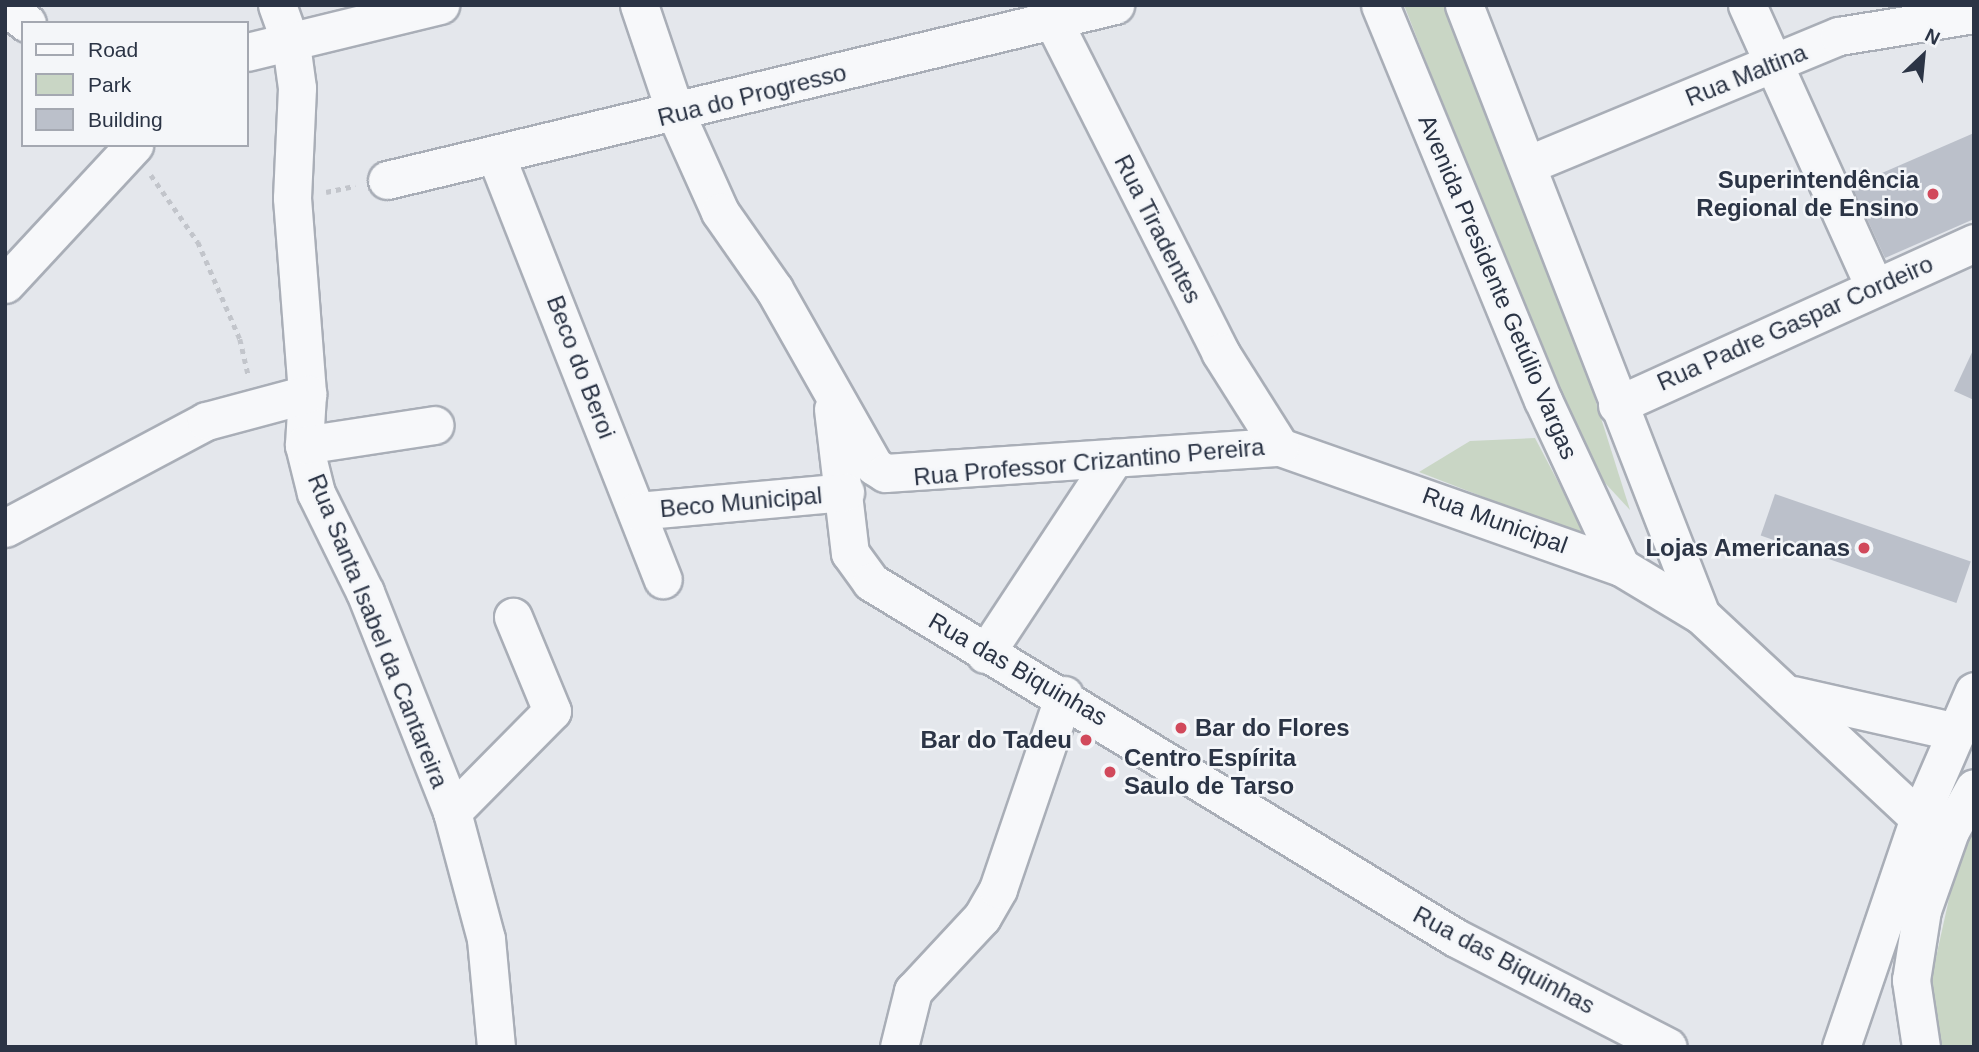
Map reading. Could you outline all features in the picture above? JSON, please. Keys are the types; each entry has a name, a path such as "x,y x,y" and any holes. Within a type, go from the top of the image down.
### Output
{"street":[{"name":"Rua Santa Isabel da Cantareira","path":"277,5 292,44 297,88 292,198 307,394 304,445 316,493 365,592 452,812 486,939 496,1047"},
{"path":"248,52 292,44 440,5"},
{"name":"Rua Professor Crizantino Pereira","path":"639,5 676,114 720,212 774,289 874,466 891,475 1280,447"},
{"name":"Rua do Progresso","path":"387,180 676,114 1049,13 1115,5"},
{"name":"Avenida Presidente Getúlio Vargas","path":"1380,5 1543,400 1621,567"},
{"path":"1464,5 1617,405 1701,615"},
{"path":"1747,5 1771,65 1874,286"},
{"path":"5,6 24,21"},
{"name":"Rua Tiradentes","path":"1049,13 1220,352 1280,447"},
{"name":"Rua Maltina","path":"1527,165 1839,36 1974,14"},
{"path":"5,284 132,147"},
{"name":"Beco do Beroi","path":"496,156 663,579"},
{"name":"Rua Padre Gaspar Cordeiro","path":"1617,405 1874,286 1974,243"},
{"name":"Rua das Biquinhas","path":"830,387 845,492 850,552 871,582 985,654 1064,695 1455,938 1668,1047"},
{"path":"5,528 206,421 255,405 307,394"},
{"path":"304,445 433,425"},
{"name":"Rua Municipal","path":"1280,447 1621,567 1701,615 1792,695 1919,818"},
{"path":"985,654 1114,458"},
{"name":"Beco Municipal","path":"637,511 845,492"},
{"path":"452,812 552,711 513,617"},
{"path":"1841,1047 1919,818 1974,691"},
{"path":"899,1047 914,991 982,917 998,889 1064,695"},
{"path":"1792,695 1957,732"},
{"path":"1921,1047 1911,980 1922,910 1950,831 1974,788"}],"path":[{"path":"134,147 198,242 240,339 255,405"},
{"path":"292,198 387,180"}],"green space":[{"path":"1404,5 1449,5 1555,272 1630,510 1593,470 1546,369"},
{"path":"1535,438 1587,537 1419,472 1470,441"},
{"path":"1974,819 1974,1047 1935,1047 1929,989 1962,840"}],"building":[{"name":"Superintendência Regional de Ensino","path":"1974,133 1974,219 1885,258 1852,186"},
{"path":"1974,348 1974,400 1954,391"},
{"name":"Lojas Americanas","path":"1775,494 1971,561 1956,603 1761,536"}],"place":[{"name":"Superintendência Regional de Ensino","path":"1933,194"},
{"name":"Lojas Americanas","path":"1864,548"},
{"name":"Bar do Flores","path":"1181,728"},
{"name":"Bar do Tadeu","path":"1086,740"},
{"name":"Centro Espírita Saulo de Tarso","path":"1110,772"}]}
